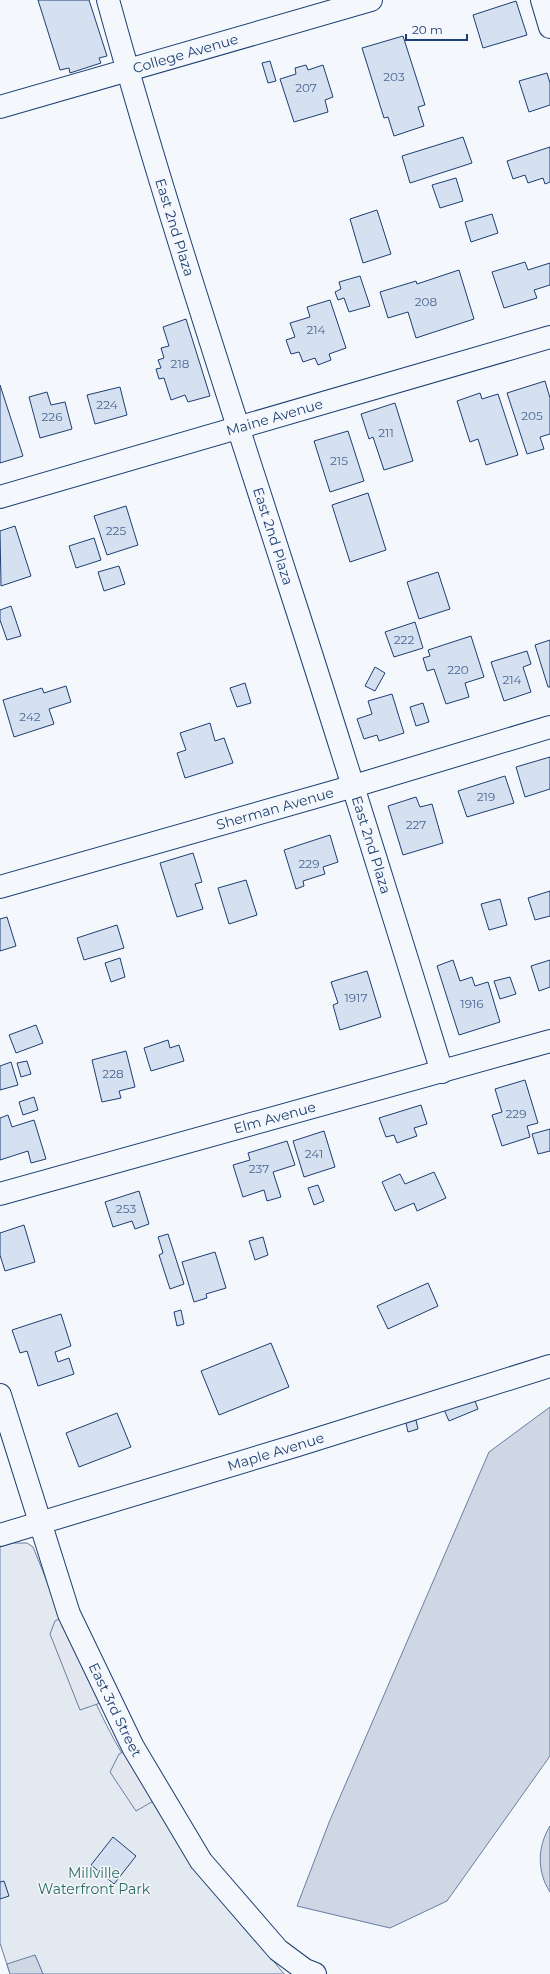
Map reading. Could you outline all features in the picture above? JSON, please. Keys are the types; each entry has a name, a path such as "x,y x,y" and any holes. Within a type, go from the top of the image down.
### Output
{"street":[{"name":"East 2nd Plaza","path":"108,0 128,71 238,428 354,786 442,1072"},
{"name":"College Avenue","path":"0,107 371,0"},
{"path":"542,0 550,27"},
{"name":"Maine Avenue","path":"0,497 550,337"},
{"name":"Sherman Avenue","path":"0,887 354,786 550,727"},
{"name":"Elm Avenue","path":"0,1194 550,1041"},
{"name":"Maple Avenue","path":"0,1535 40,1524 550,1366"},
{"name":"East 3rd Street","path":"0,1395 70,1614 85,1650 133,1747 201,1860 278,1950 305,1970 315,1974"}],"green space":[{"name":"Millville Waterfront Park","path":"13,1543 27,1543 33,1547 73,1650 95,1701 120,1750 138,1780 157,1809 198,1865 284,1974 43,1974 35,1955 10,1974 0,1943 0,1547"}],"shaded area":[{"path":"550,1407 550,1756 447,1901 390,1928 297,1906 330,1820 489,1452"},
{"path":"69,1614 109,1700 80,1710 50,1634 55,1621"},
{"path":"133,1747 162,1796 136,1811 110,1772 119,1754"},
{"path":"550,1826 550,1892 543,1876 540,1859 543,1842"},
{"path":"35,1955 43,1974 10,1974 7,1964"}],"building":[{"path":"38,0 89,0 107,56 99,58 101,63 70,73 69,68 60,70"},
{"path":"516,1 527,35 483,48 473,15"},
{"path":"403,36 425,105 418,107 424,126 394,136 388,117 384,118 362,48"},
{"path":"270,61 276,81 268,83 262,63"},
{"path":"306,65 308,70 323,65 333,97 325,100 328,112 294,122 280,79 296,74 295,68"},
{"path":"547,73 550,83 550,105 529,112 519,81"},
{"path":"463,137 472,163 410,183 402,156"},
{"path":"550,147 550,182 545,184 543,178 528,183 525,175 513,179 507,161"},
{"path":"456,178 463,201 440,208 432,185"},
{"path":"377,210 391,254 363,263 350,219"},
{"path":"492,214 498,233 471,242 465,222"},
{"path":"525,262 528,270 550,263 550,285 534,290 537,298 504,308 492,272"},
{"path":"459,270 474,319 416,338 408,312 388,318 380,292 416,281 417,284"},
{"path":"360,276 370,306 349,312 344,298 338,300 335,292 341,289 339,282"},
{"path":"330,300 346,348 329,354 331,360 318,365 315,358 303,362 299,352 291,354 286,340 295,337 290,323 310,317 307,307"},
{"path":"186,319 210,396 188,402 185,395 171,400 164,378 159,379 156,369 161,368 158,360 164,358 161,348 169,346 163,327"},
{"path":"545,381 550,398 550,434 540,437 544,449 527,454 507,393"},
{"path":"0,385 23,456 0,463"},
{"path":"120,387 127,415 95,424 87,395"},
{"path":"47,392 51,405 65,402 72,429 40,438 29,397"},
{"path":"480,393 482,399 498,394 518,455 486,465 478,439 470,442 457,401"},
{"path":"395,403 413,461 384,470 373,437 369,439 361,414"},
{"path":"348,431 364,481 330,492 314,441"},
{"path":"368,493 386,550 350,562 332,505"},
{"path":"126,506 138,545 107,555 94,516"},
{"path":"15,526 31,576 1,586 0,531"},
{"path":"94,538 101,560 76,568 69,546"},
{"path":"119,566 125,584 104,591 98,572"},
{"path":"438,572 450,609 419,619 407,582"},
{"path":"11,606 21,636 7,640 0,620 0,610"},
{"path":"415,622 423,648 394,657 385,632"},
{"path":"471,636 484,677 465,683 469,697 446,704 434,669 427,671 423,658 430,656 428,650"},
{"path":"550,640 550,687 548,687 535,645"},
{"path":"527,651 531,664 523,667 531,692 504,701 491,662"},
{"path":"375,667 385,673 375,691 365,686"},
{"path":"245,683 251,703 237,707 230,688"},
{"path":"66,686 71,702 49,709 54,724 14,737 3,700 42,688 44,693"},
{"path":"392,694 404,733 379,741 377,735 364,739 357,719 372,714 368,701"},
{"path":"423,703 429,722 416,726 410,707"},
{"path":"210,723 215,741 224,738 233,763 185,778 177,753 186,750 180,733"},
{"path":"550,757 550,789 525,797 516,767"},
{"path":"505,776 514,803 467,817 458,791"},
{"path":"416,797 420,807 432,804 443,843 403,855 388,806"},
{"path":"330,835 338,862 323,867 325,874 303,881 304,886 296,889 284,850"},
{"path":"193,853 202,882 195,884 203,909 177,917 160,863"},
{"path":"246,880 257,915 229,924 218,888"},
{"path":"550,891 550,916 535,920 528,898"},
{"path":"500,899 507,925 489,930 481,904"},
{"path":"7,917 16,946 0,951 0,919"},
{"path":"117,925 124,948 84,960 77,938"},
{"path":"120,958 125,977 111,982 105,963"},
{"path":"453,960 460,981 472,977 475,986 488,982 500,1022 459,1035 437,966"},
{"path":"550,960 550,987 539,991 531,966"},
{"path":"367,971 381,1017 340,1030 333,1005 338,1003 331,982"},
{"path":"510,977 516,994 500,999 494,981"},
{"path":"36,1025 43,1043 16,1053 9,1035"},
{"path":"168,1040 170,1048 179,1045 184,1061 151,1071 144,1048"},
{"path":"126,1051 135,1087 119,1091 121,1098 102,1102 92,1060"},
{"path":"27,1061 31,1074 21,1077 17,1063"},
{"path":"11,1062 18,1085 0,1090 0,1066"},
{"path":"525,1080 538,1123 527,1126 530,1137 502,1146 492,1115 502,1112 495,1089"},
{"path":"34,1097 38,1110 23,1115 19,1102"},
{"path":"421,1105 427,1124 414,1128 417,1136 397,1143 394,1135 386,1137 379,1118"},
{"path":"8,1115 12,1127 34,1120 46,1159 31,1163 28,1151 0,1160 0,1118"},
{"path":"550,1129 550,1151 538,1154 532,1134"},
{"path":"324,1131 335,1167 304,1177 293,1141"},
{"path":"287,1141 295,1165 273,1172 281,1197 267,1201 264,1190 243,1197 233,1165 250,1160 248,1153"},
{"path":"434,1172 446,1198 417,1211 414,1203 395,1211 382,1182 400,1174 405,1184"},
{"path":"318,1185 324,1201 314,1205 308,1188"},
{"path":"139,1191 149,1224 135,1229 132,1221 113,1227 105,1202"},
{"path":"24,1225 35,1262 5,1271 0,1255 0,1233"},
{"path":"168,1234 184,1284 170,1289 159,1255 163,1253 158,1237"},
{"path":"263,1237 268,1255 255,1260 249,1241"},
{"path":"215,1252 226,1288 206,1294 207,1298 194,1302 182,1262"},
{"path":"428,1283 438,1306 388,1329 377,1306"},
{"path":"181,1310 184,1324 177,1326 174,1312"},
{"path":"61,1314 71,1346 55,1352 58,1362 69,1358 74,1374 38,1386 27,1351 20,1353 12,1330"},
{"path":"271,1343 289,1387 219,1415 201,1371"},
{"path":"472,1393 478,1409 449,1421 442,1405"},
{"path":"117,1413 131,1447 79,1467 66,1433"},
{"path":"416,1420 418,1429 408,1432 406,1423"},
{"path":"113,1837 136,1856 114,1884 91,1865"},
{"path":"4,1881 9,1896 0,1899 0,1882"}]}
